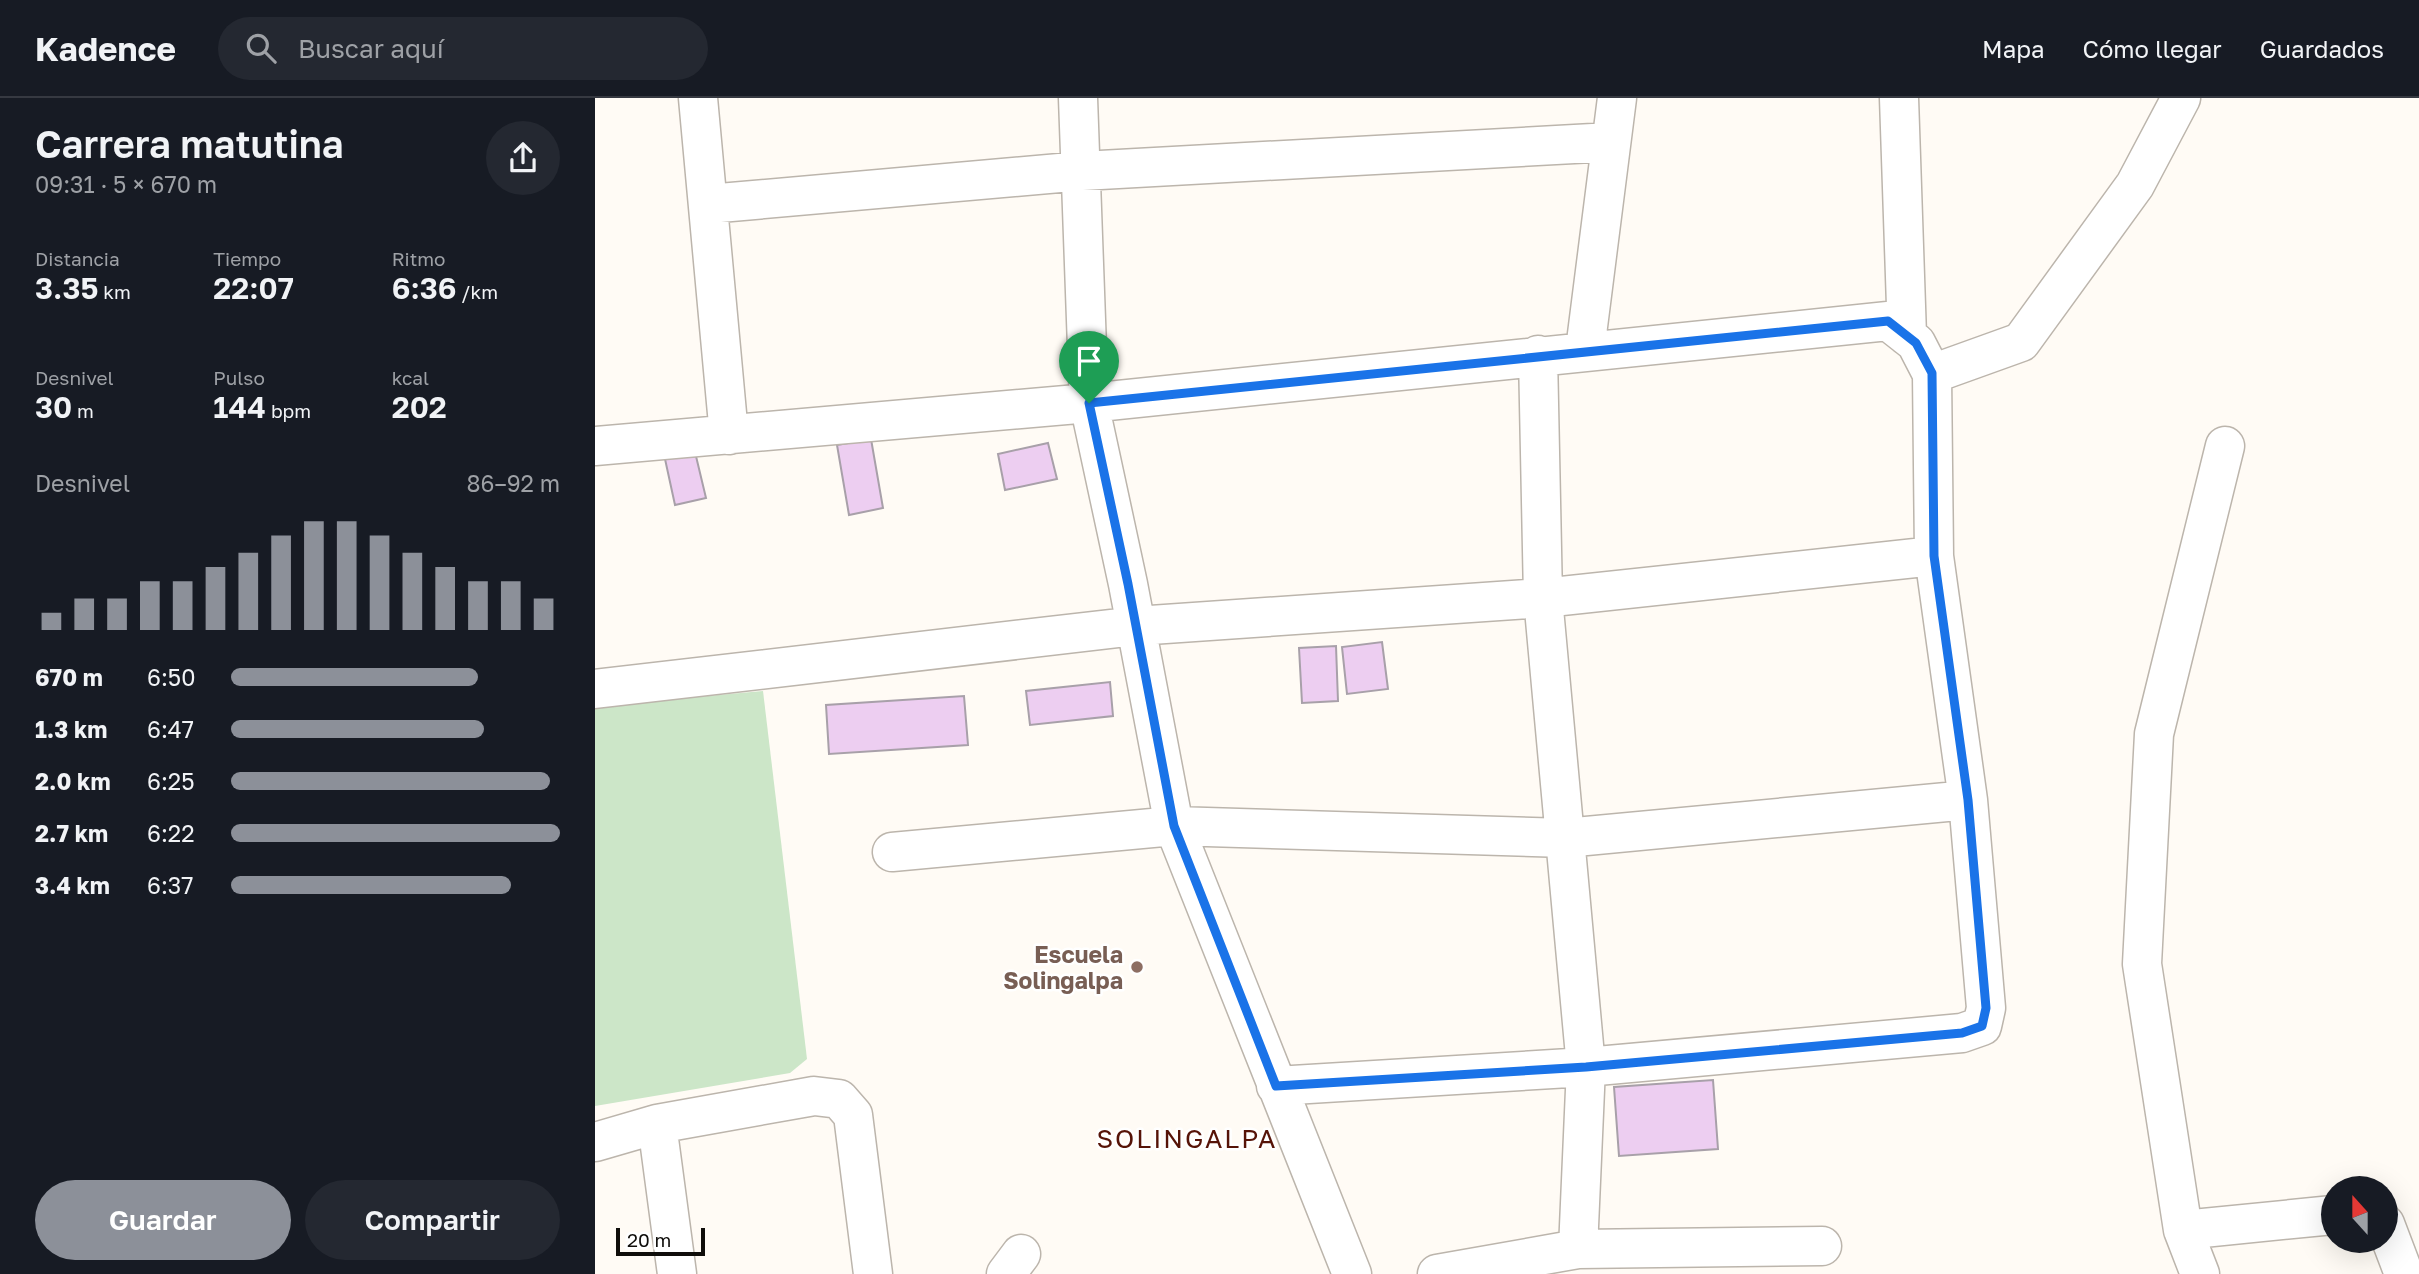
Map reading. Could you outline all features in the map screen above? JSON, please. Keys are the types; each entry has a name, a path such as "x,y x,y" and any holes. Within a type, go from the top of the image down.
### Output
{"street":[{"path":"698,98 729,435"},
{"path":"1078,98 1089,403 1136,626 1174,826 1352,1274"},
{"path":"1585,350 1617,98"},
{"path":"1899,98 1907,336"},
{"path":"1932,373 2021,342 2135,185 2181,98"},
{"path":"708,204 1082,170 1611,142"},
{"path":"595,446 1089,403 1888,321 1916,343 1932,373 1934,556 1968,800 1986,1008 1982,1026 1962,1033 1586,1067 1276,1086"},
{"path":"1538,355 1543,598 1586,1067 1578,1250"},
{"path":"2200,1274 2183,1230 2142,964 2154,734 2225,446"},
{"path":"595,689 1136,626 1543,598 1934,556"},
{"path":"892,852 1174,826 1565,838 1968,800"},
{"path":"595,1142 657,1124 814,1096 839,1099 853,1115 873,1274"},
{"path":"657,1124 677,1274"},
{"path":"2183,1230 2321,1215"},
{"path":"1437,1274 1578,1250 1822,1246"},
{"path":"2396,1253 2404,1274"}],"green space":[{"path":"763,691 807,1059 790,1073 595,1106 595,706"}],"building":[{"path":"871,439 883,508 849,515 837,445"},
{"path":"1048,443 1057,479 1005,490 998,454"},
{"path":"695,452 706,498 675,505 665,459"},
{"path":"1382,642 1388,689 1347,694 1342,647"},
{"path":"1336,646 1338,701 1302,703 1299,648"},
{"path":"1110,682 1113,716 1030,725 1026,691"},
{"path":"964,696 968,745 829,754 826,705"},
{"path":"1713,1080 1718,1149 1619,1156 1614,1087"}],"place":[{"name":"Escuela Solingalpa","path":"1137,967"}],"district":[{"name":"SOLINGALPA","path":"1187,1138"}],"route":[{"path":"1888,321 1916,343 1932,373 1934,556 1968,800 1986,1008 1982,1026 1962,1033 1586,1067 1276,1086 1174,826 1128,584 1089,403 1888,321"}]}
